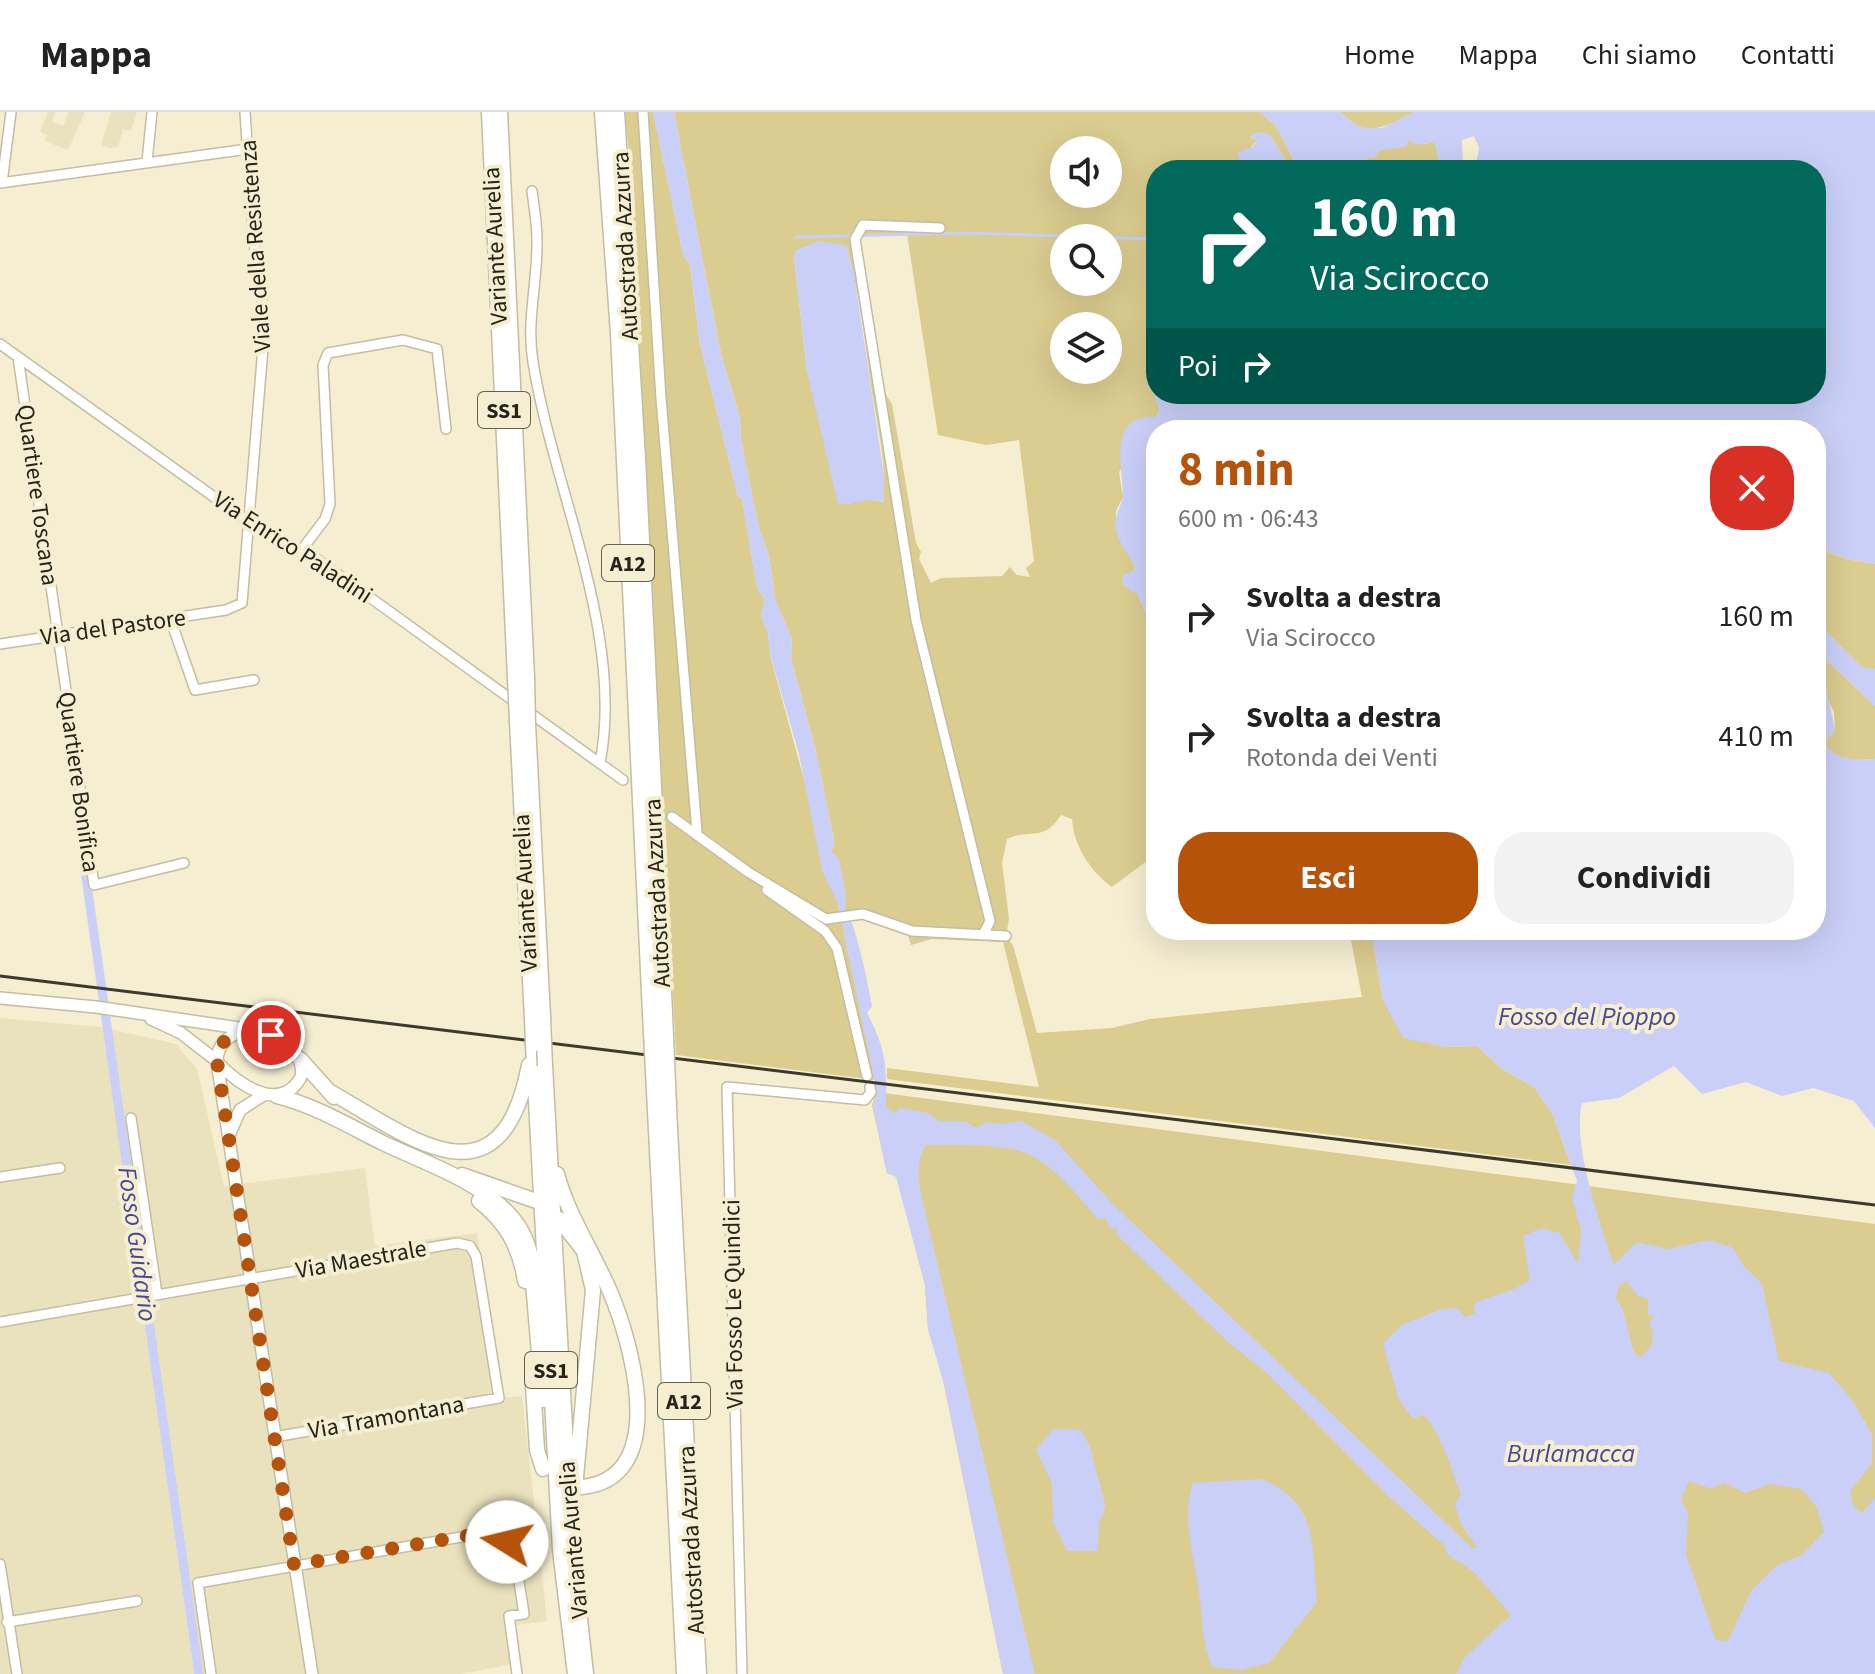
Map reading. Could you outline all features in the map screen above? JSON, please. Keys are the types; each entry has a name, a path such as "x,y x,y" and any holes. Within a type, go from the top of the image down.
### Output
{"highway":[{"name":"Variante Aurelia","path":"489,112 496,143"},
{"name":"Variante Aurelia","path":"500,112 496,143 537,1018 536,1066 560,1550 575,1674"},
{"name":"Autostrada Azzurra","path":"603,112 619,333 657,1013 685,1674"},
{"name":"Autostrada Azzurra","path":"616,112 635,412 657,1013"},
{"name":"Variante Aurelia","path":"537,1018 533,1045 549,1124 571,1537 586,1674"},
{"path":"300,1059 362,1121 411,1155"},
{"path":"329,1091 424,1145 441,1152 464,1152 490,1143 507,1128 536,1066"},
{"path":"271,1095 322,1110 411,1155 495,1201 514,1220 527,1241 560,1550"},
{"path":"549,1124 562,1189 620,1318 634,1389 636,1434 629,1463 612,1479 582,1487"},
{"name":"Autostrada Azzurra","path":"663,1129 698,1674"},
{"path":"434,1167 536,1201"},
{"path":"434,1167 492,1212 518,1250 525,1288 537,1450 543,1469"},
{"path":"559,1219 588,1260 594,1300 571,1537"}],"street":[{"path":"11,112 1,183 248,149"},
{"path":"147,162 152,112"},
{"name":"Viale della Resistenza","path":"245,112 253,236 265,323 250,523"},
{"path":"643,112 661,398 697,832"},
{"path":"532,191 537,241 531,299 532,359 602,653 603,746 600,763"},
{"path":"940,228 863,225 857,234 916,620 984,888 990,921 983,935"},
{"path":"300,552 325,519 330,504 323,365 328,353 403,340 437,349 446,429"},
{"name":"Via Enrico Paladini","path":"0,344 285,547 314,557 623,780"},
{"name":"Quartiere Toscana","path":"18,357 58,634"},
{"name":"Via del Pastore","path":"0,644 237,607 242,601 250,523"},
{"path":"170,618 195,690 254,680"},
{"name":"Quartiere Bonifica","path":"58,634 94,885 184,863"},
{"path":"672,817 697,832 736,863 826,919 856,914 912,931 1006,936"},
{"name":"Via Fosso Le Quindici","path":"736,863 738,870 825,931 837,948 871,1092 865,1100 727,1087 742,1674"},
{"path":"0,998 96,1007 253,1030 286,1043 300,1059 303,1070 299,1083 240,1110 229,1138"},
{"path":"131,1012 174,1028 239,1082 271,1095"},
{"path":"253,1030 226,1039 218,1049 217,1062 312,1674"},
{"path":"131,1118 155,1294"},
{"path":"0,1177 60,1168"},
{"name":"Via Maestrale","path":"0,1322 457,1243 470,1246 476,1256 499,1398"},
{"name":"Via Tramontana","path":"274,1437 499,1398"},
{"path":"490,1532 502,1518 517,1515 524,1520 525,1531 521,1539 513,1543"},
{"path":"211,1674 198,1583 490,1532 513,1543"},
{"path":"513,1543 524,1614 509,1616 517,1674"},
{"path":"0,1564 17,1674"},
{"path":"7,1622 137,1601"}],"shaded area":[{"path":"48,112 55,112 52,122 63,126 69,112 85,112 68,150 45,141 47,135 40,132"},
{"path":"111,112 137,112 131,131 123,129 118,147 110,148 101,145"},
{"path":"625,112 653,112 683,254 690,265 700,344 738,497 742,498 757,588 765,599 761,617 768,632 770,655 838,904 875,1080 676,1055 631,176"},
{"path":"674,112 1260,112 1276,126 1294,160 1286,160 1270,135 1250,138 1257,140 1241,160 1146,160 1146,404 1158,404 1160,411 1154,420 1146,420 1146,432 1119,472 1123,497 1116,511 1116,529 1136,570 1138,595 1146,613 1146,862 1112,887 1084,857 1072,819 1061,815 1042,832 1007,839 1002,863 1009,919 1006,936 1013,945 1037,1033 1112,1028 1150,1019 1362,997 1351,940 1373,940 1383,1000 1448,1047 1477,1046 1502,1069 1534,1087 1552,1113 1571,1165 887,1079 887,1068 1039,1087 1003,942 932,939 911,945 906,929 850,915 845,909 831,851 835,845 816,751 791,658 792,639 775,599 769,555 759,528 741,440 740,418 721,354","holes":["907,234 938,435 986,445 1019,440 1034,561 1026,568 1030,577 1017,575 1010,567 1002,576 941,578 931,583 919,559 921,552 916,543 892,404 886,395 881,395 857,235","846,245 859,300 881,447 883,502 861,498 850,504 807,372 794,257 796,250"]},
{"path":"1339,112 1414,112 1385,126 1369,128 1354,124"},
{"path":"1410,140 1422,144 1435,142 1439,160 1366,160 1374,158 1378,151"},
{"path":"1826,551 1846,559 1875,564 1875,669 1862,668 1826,631"},
{"path":"1826,659 1875,706 1875,759 1854,760 1833,755 1826,741 1835,730 1834,712 1826,696"},
{"path":"0,1018 101,1027 176,1044 197,1069 224,1186 365,1168 375,1246 477,1233 503,1398 522,1396 547,1621 510,1626 512,1664 461,1674 0,1674"},
{"path":"876,1092 1875,1224 1875,1674 1003,1674 940,1365 928,1330 925,1285 897,1177 887,1173 872,1105"}],"water":[{"path":"653,112 674,112 721,354 740,418 741,440 759,528 769,555 775,599 792,639 791,658 816,751 835,845 831,852 839,858 846,895 845,909 857,940 872,1006 867,1013 884,1058 886,1107 895,1113 900,1108 928,1113 939,1121 966,1122 977,1128 986,1122 1002,1124 1021,1121 1055,1140 1111,1202 1472,1548 1477,1548 1461,1524 1455,1504 1461,1494 1441,1441 1423,1415 1413,1419 1399,1400 1383,1344 1402,1325 1441,1309 1456,1308 1466,1317 1475,1313 1475,1303 1530,1280 1523,1236 1541,1228 1560,1233 1578,1264 1581,1230 1572,1198 1577,1181 1552,1113 1534,1087 1502,1069 1477,1046 1446,1047 1403,1038 1383,1000 1373,940 1826,940 1826,745 1840,756 1875,759 1875,1128 1854,1101 1813,1088 1782,1096 1746,1082 1702,1094 1674,1066 1619,1098 1582,1103 1580,1121 1589,1184 1614,1265 1637,1242 1668,1249 1709,1240 1733,1248 1744,1266 1762,1284 1779,1361 1829,1373 1853,1401 1872,1434 1872,1463 1850,1491 1853,1505 1862,1513 1875,1498 1875,1674 1456,1674 1465,1657 1511,1615 1473,1571 1447,1554 1445,1546 1387,1495 1266,1372 1229,1343 1118,1236 1116,1227 1112,1230 1105,1218 1098,1220 1058,1175 1041,1161 1007,1148 926,1145 919,1164 921,1194 1035,1674 1003,1674 945,1388 928,1329 925,1285 896,1177 888,1173 885,1166 873,1105 877,1092 838,904 822,870 799,754 770,654 768,632 761,617 765,599 757,588 742,498 738,497 700,344 690,265 683,254","holes":["1627,1282 1638,1296 1648,1299 1648,1316 1652,1314 1653,1318 1649,1325 1653,1331 1652,1345 1641,1357 1635,1354 1623,1310 1616,1299 1619,1285","1689,1481 1711,1489 1723,1483 1746,1493 1769,1484 1802,1489 1817,1508 1824,1532 1802,1555 1778,1564 1751,1591 1728,1641 1716,1640 1686,1554 1688,1513 1681,1500"]},
{"path":"1260,112 1339,112 1360,127 1382,128 1414,112 1875,112 1875,564 1846,559 1826,551 1826,420 1146,420 1146,613 1138,595 1123,585 1123,575 1136,569 1115,525 1123,494 1120,456 1124,432 1141,418 1156,417 1160,411 1158,404 1826,404 1826,160 1477,160 1479,148 1474,136 1462,140 1463,160 1439,160 1435,142 1415,145 1410,140 1406,147 1378,151 1375,158 1366,160 1294,160 1276,126"},
{"path":"1258,132 1270,135 1286,160 1239,160 1238,152 1253,147 1257,140 1249,137"},
{"path":"819,241 846,245 854,273 884,475 884,502 871,500 838,504 807,372 794,257 796,250"},
{"path":"1826,631 1862,667 1875,669 1875,706 1826,659"},
{"path":"1826,688 1835,730 1826,741"},
{"path":"1053,1429 1081,1430 1090,1447 1106,1507 1099,1523 1098,1551 1067,1551 1053,1522 1052,1484 1036,1450"},
{"path":"1261,1479 1280,1489 1304,1514 1312,1545 1317,1602 1269,1663 1241,1670 1212,1667 1190,1542 1189,1498 1193,1483"}],"waterway":[{"path":"796,237 967,233 1146,239"},
{"name":"Fosso Guidario","path":"77,814 199,1674"}],"railway":[{"path":"0,976 1875,1205"}],"route":[{"path":"271,1035 253,1030 230,1036 218,1049 217,1061 294,1565 490,1532 507,1542"}],"water label":[{"name":"Fosso del Pioppo","path":"1587,1016"},
{"name":"Burlamacca","path":"1571,1453"}]}
